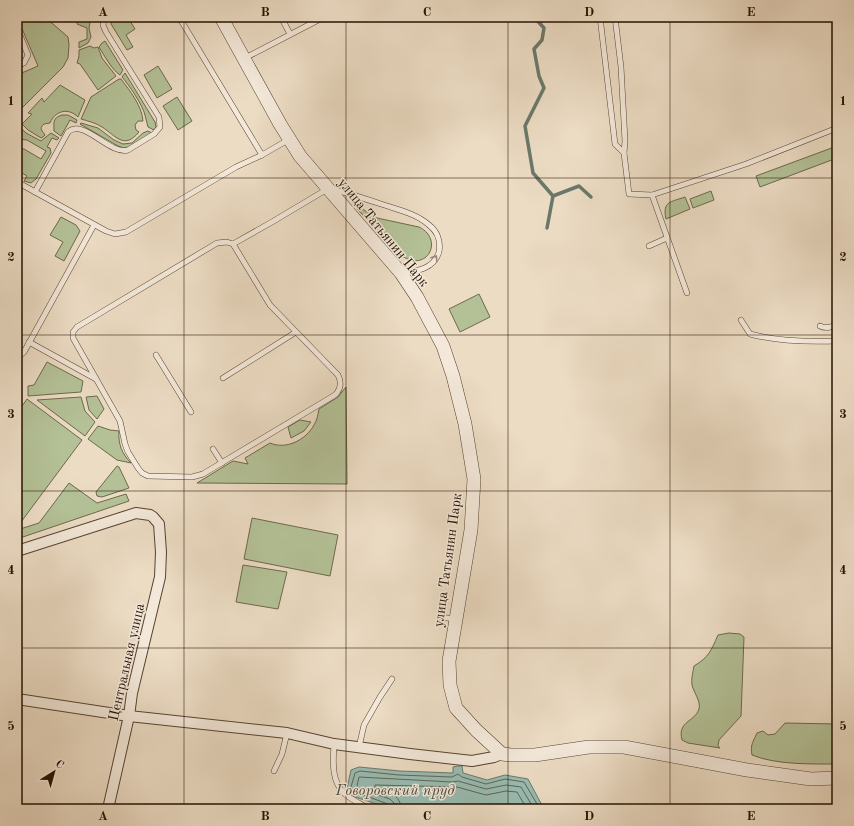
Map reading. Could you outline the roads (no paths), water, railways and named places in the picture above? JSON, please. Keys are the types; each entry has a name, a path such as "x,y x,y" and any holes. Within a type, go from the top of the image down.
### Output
{"street":[{"name":"улица Татьянин Парк","path":"221,17 300,156 401,273 427,313 443,346 453,376 465,424 474,479 471,530 449,661 450,685 456,708 476,730 502,754"},
{"name":"Центральная улица","path":"17,550 136,513 147,514 157,521 161,552 160,577 132,693 129,716 108,809"},
{"path":"17,699 129,716 287,733 334,744 472,761 502,754 535,754 589,747 624,747 748,770 811,779 837,778"}],"lane":[{"path":"35,192 68,132 73,129 80,129 116,149 123,151 128,150 154,134 160,126 158,117 106,32 103,25 104,17"},
{"path":"179,17 262,155"},
{"path":"281,17 290,34"},
{"path":"244,58 324,17"},
{"path":"600,17 616,144 624,153"},
{"path":"615,17 621,67 625,141 624,153 629,194 652,195 746,164 837,128"},
{"path":"17,28 28,55 24,63 17,66"},
{"path":"17,183 94,225 111,233 123,233 236,167 262,155 289,139"},
{"path":"233,244 329,188 414,216 429,225 437,233 440,249 434,261 427,268 401,273"},
{"path":"652,195 687,293"},
{"path":"17,358 22,355 94,225"},
{"path":"649,246 667,238"},
{"path":"217,242 227,242 233,244 267,301 296,332 338,375 340,382 339,390 335,395 222,463 206,472 192,477 151,477 145,475 138,468 127,450 121,423 73,338 73,332 77,327 217,242"},
{"path":"741,320 750,334 762,337 837,341"},
{"path":"820,326 824,328 837,325"},
{"path":"223,378 296,332"},
{"path":"29,342 96,380"},
{"path":"156,355 191,412"},
{"path":"213,449 222,463"},
{"path":"440,617 455,620"},
{"path":"359,747 364,725 392,679"},
{"path":"274,771 282,754 287,733"},
{"path":"334,744 332,762 338,786 345,794 369,809"}],"water":[{"name":"Говоровский пруд","path":"462,766 463,773 487,780 505,775 528,779 544,809 392,809 352,796 347,788 351,770 359,767 400,771 453,773 453,767"}],"waterway":[{"path":"534,17 544,28 542,40 534,49 539,76 544,88 525,126 533,173 553,196 547,228"},
{"path":"553,196 579,186 591,197"}]}
